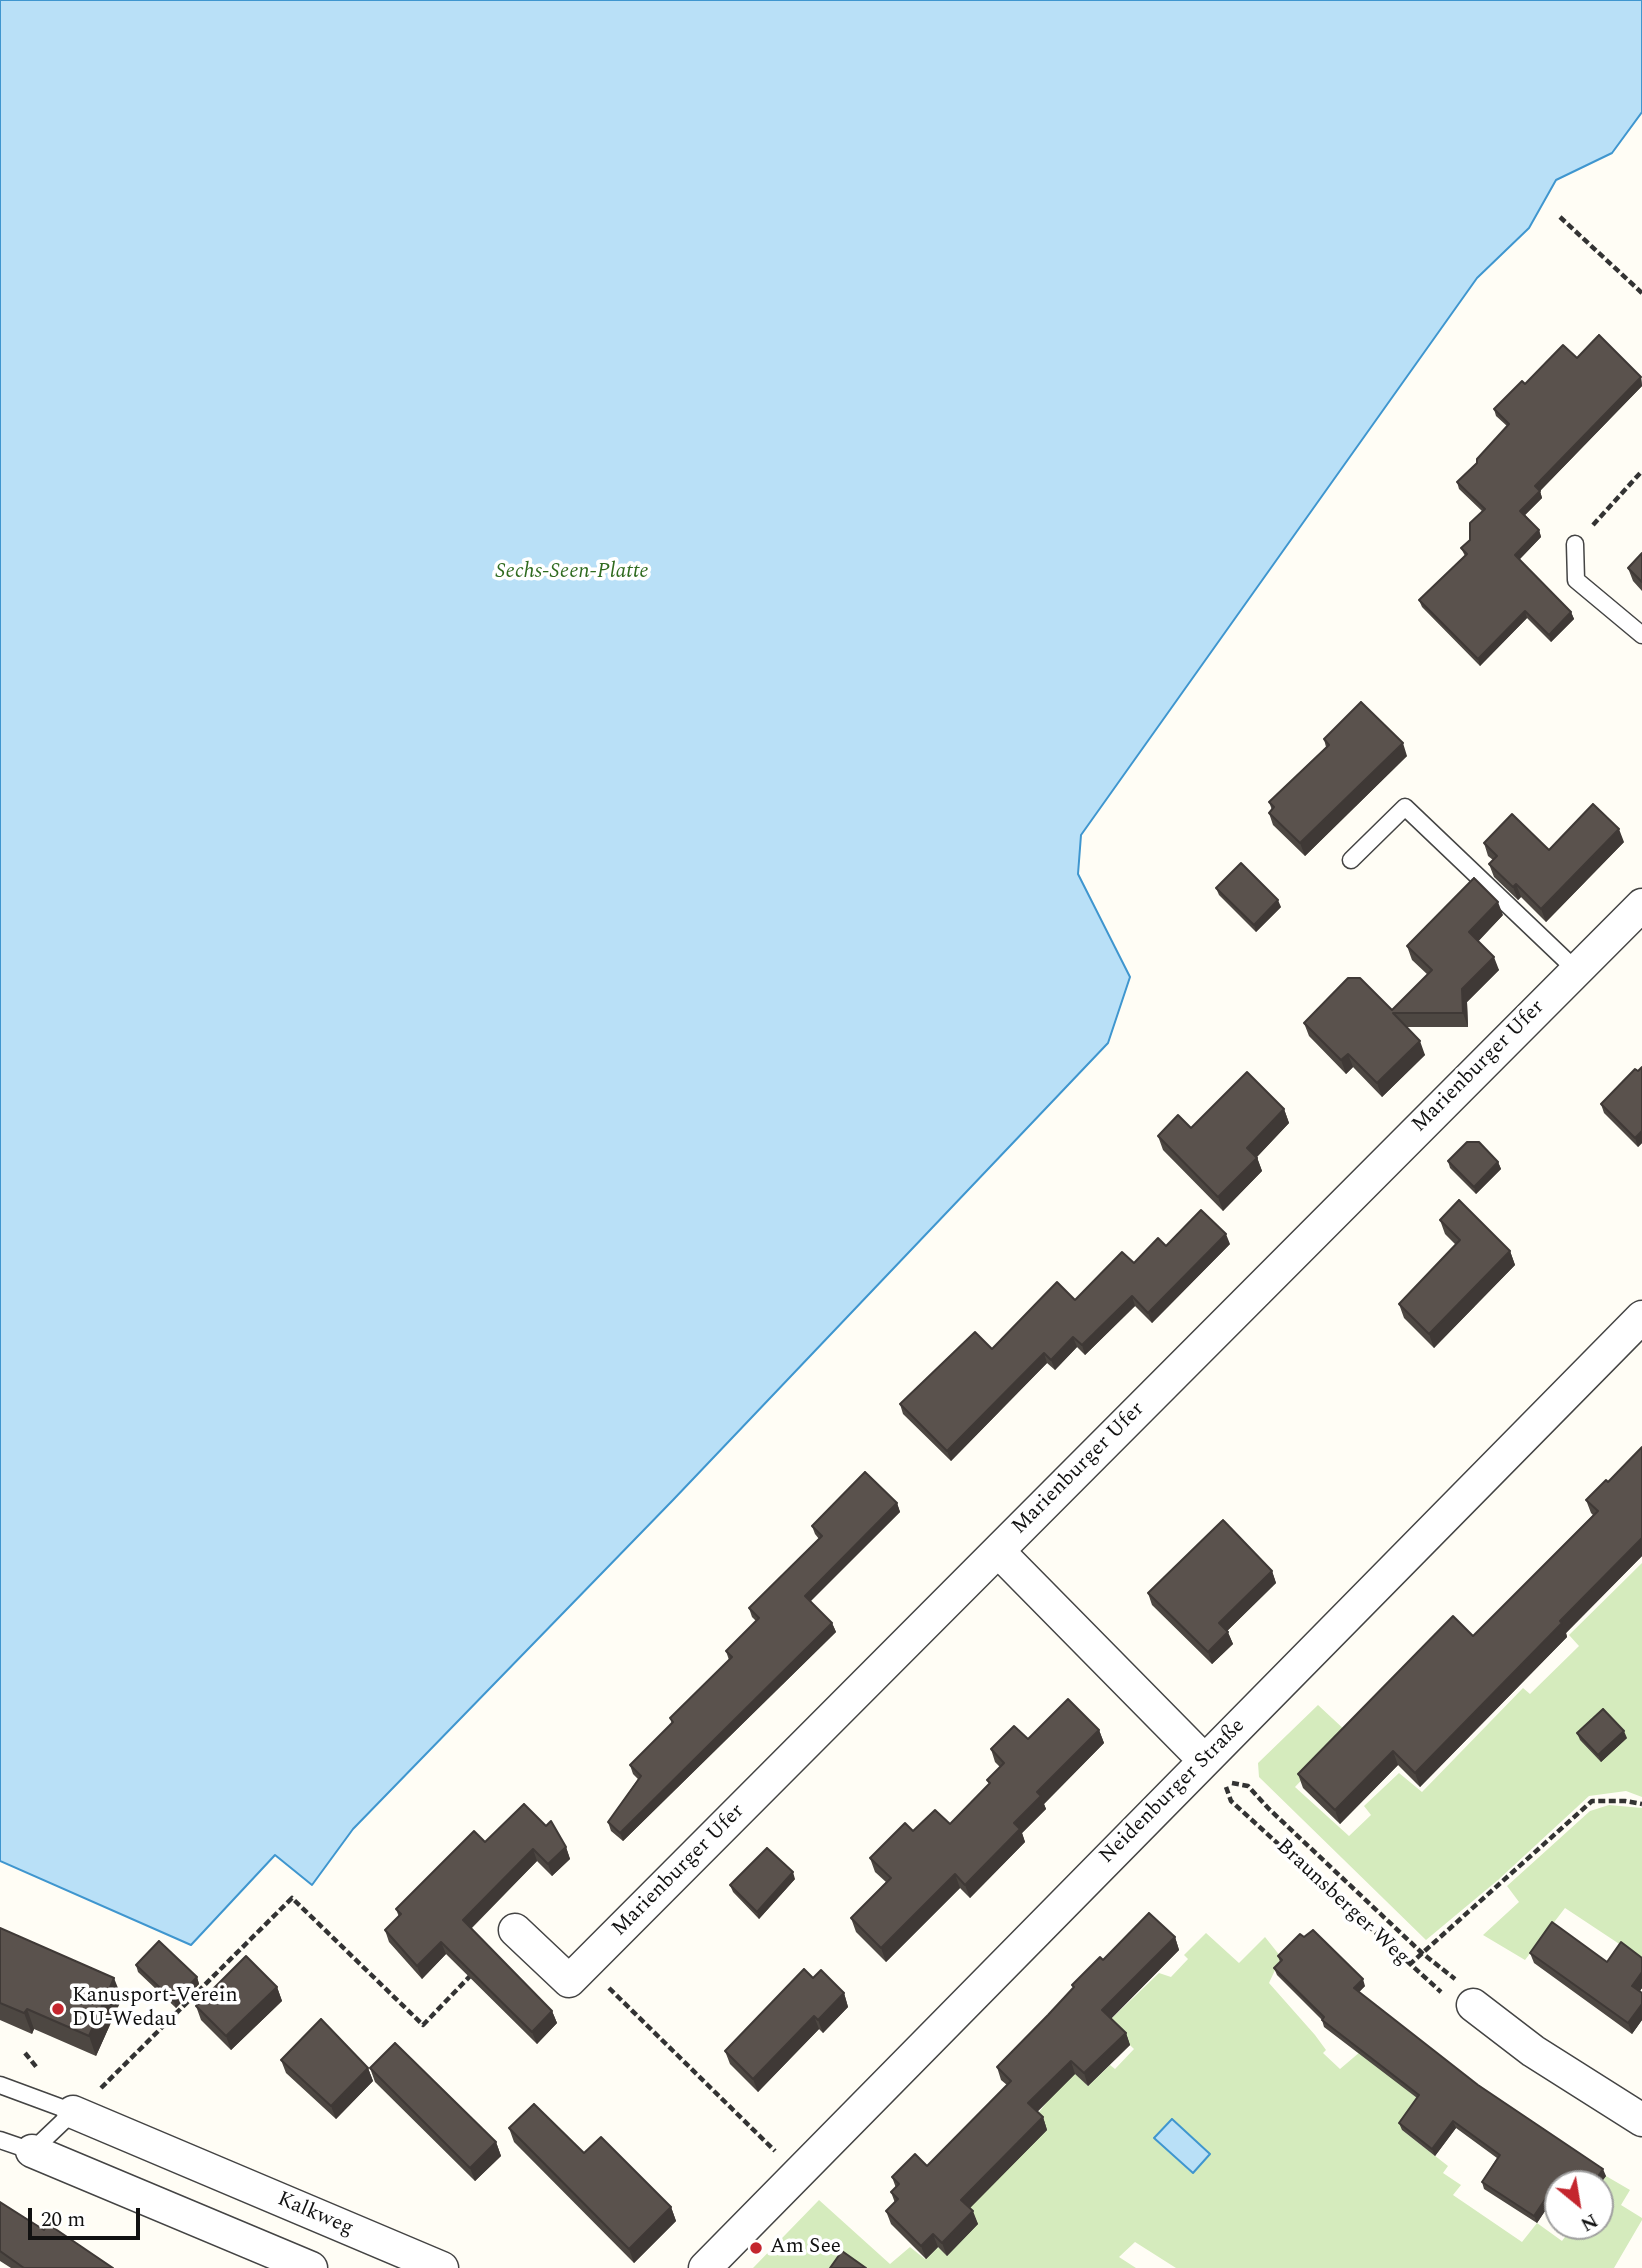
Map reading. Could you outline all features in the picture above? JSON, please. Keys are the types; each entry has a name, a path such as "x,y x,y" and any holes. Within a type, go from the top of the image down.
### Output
{"street":[{"name":"Marienburger Ufer","path":"516,1930 569,1981 1642,905"},
{"name":"Neidenburger Straße","path":"705,2268 1642,1317"},
{"path":"998,1551 1204,1760"},
{"path":"1473,2005 1533,2051 1642,2120"},
{"name":"Kalkweg","path":"73,2112 442,2268"},
{"path":"32,2151 311,2268"}],"lane":[{"path":"1575,544 1576,580 1642,635"},
{"path":"1351,860 1405,807 1576,970"},
{"name":"Kalkweg","path":"0,2085 73,2112"},
{"path":"0,2140 32,2151 73,2112"}],"path":[{"path":"1560,217 1642,293"},
{"path":"1575,544 1642,471"},
{"name":"Braunsberger Weg","path":"1225,1782 1248,1786 1422,1953 1465,1988 1473,2005 1453,2003 1409,1965 1231,1801 1225,1782"},
{"path":"1409,1965 1592,1801 1642,1804"},
{"path":"73,2112 108,2082 292,1898 423,2025 479,1968"},
{"path":"585,1965 799,2173"}],"green space":[{"path":"1642,1563 1642,1797 1626,1791 1589,1796 1498,1880 1426,1940 1259,1777 1258,1763 1318,1705 1347,1732 1295,1787 1349,1836 1371,1815 1364,1806 1399,1773 1422,1792 1523,1688 1530,1694 1579,1646 1569,1635"},
{"path":"1609,1805 1642,1808 1642,1959 1565,1908 1525,1960 1483,1935 1519,1902 1507,1886 1590,1811"},
{"path":"1206,1933 1239,1963 1265,1937 1281,1957 1269,1983 1315,2035 1326,2050 1323,2053 1340,2069 1360,2052 1422,2102 1402,2130 1448,2166 1443,2173 1461,2185 1453,2195 1522,2242 1537,2223 1544,2228 1544,2240 1614,2240 1614,2181 1630,2190 1621,2205 1642,2220 1614,2268 1176,2268 1135,2242 1119,2257 1136,2268 753,2268 819,2200 890,2264 910,2247 925,2259 938,2247 947,2255 963,2209 1072,2070 1088,2086 1110,2065 1115,2069 1134,2049 1107,2023 1159,1973 1171,1977 1188,1959 1184,1955"}],"water":[{"name":"Sechs-Seen-Platte","path":"0,0 1642,0 1642,112 1612,153 1556,180 1529,228 1477,278 1081,835 1078,874 1130,977 1108,1043 673,1500 353,1829 312,1885 275,1855 191,1945 0,1861"},
{"path":"1172,2119 1210,2154 1193,2173 1154,2138"}],"building":[{"path":"1599,335 1641,377 1535,486 1540,491 1520,511 1539,530 1515,555 1571,612 1549,635 1525,611 1478,659 1419,600 1467,554 1461,548 1470,540 1470,523 1485,509 1457,482 1477,463 1477,459 1509,424 1494,409 1522,381 1525,384 1563,345 1577,358"},
{"path":"1642,553 1642,582 1628,568"},
{"path":"1361,702 1403,743 1300,843 1269,813 1274,807 1269,802 1329,745 1324,739"},
{"path":"1593,804 1619,829 1541,909 1516,884 1513,887 1489,864 1497,856 1484,843 1512,814 1549,850"},
{"path":"1241,863 1278,900 1254,925 1216,888"},
{"path":"1474,878 1498,902 1469,932 1494,957 1462,989 1463,1013 1393,1013 1420,1041 1377,1083 1348,1054 1341,1060 1304,1023 1348,978 1360,978 1392,1010 1432,970 1407,946"},
{"path":"1642,1067 1642,1131 1635,1138 1601,1104 1635,1069 1638,1071"},
{"path":"1247,1072 1284,1109 1247,1148 1257,1158 1218,1197 1158,1136 1178,1115 1191,1128"},
{"path":"1467,1142 1479,1142 1498,1162 1474,1187 1448,1161"},
{"path":"1459,1200 1510,1251 1429,1334 1399,1304 1460,1240 1440,1220"},
{"path":"1201,1210 1226,1234 1148,1313 1132,1296 1082,1345 1073,1337 1051,1360 1044,1353 947,1451 900,1404 975,1332 992,1349 1057,1282 1075,1300 1122,1252 1134,1263 1158,1238 1166,1246"},
{"path":"1642,1447 1642,1538 1415,1773 1393,1751 1335,1810 1298,1774 1453,1616 1473,1636 1598,1511 1586,1500"},
{"path":"865,1472 897,1503 805,1596 832,1623 620,1833 608,1822 641,1776 630,1765 673,1722 670,1718 732,1657 726,1651 759,1618 749,1608 822,1536 812,1526"},
{"path":"1223,1520 1272,1571 1219,1623 1228,1632 1208,1652 1148,1593"},
{"path":"1068,1699 1099,1730 1037,1792 1041,1796 1014,1823 1020,1829 965,1885 955,1874 881,1948 851,1918 891,1878 870,1858 905,1823 913,1831 935,1810 950,1824 990,1783 987,1780 1004,1763 991,1749 1014,1726 1028,1739"},
{"path":"1603,1709 1624,1731 1598,1755 1577,1733"},
{"path":"524,1804 546,1826 551,1821 566,1847 548,1864 533,1849 463,1920 552,2011 532,2032 441,1942 417,1966 385,1930 401,1914 396,1909 474,1831 485,1842"},
{"path":"767,1848 793,1872 757,1912 730,1885"},
{"path":"1149,1913 1175,1937 1102,2010 1126,2033 1084,2073 1071,2061 1028,2103 1043,2117 961,2200 973,2211 942,2243 933,2234 921,2246 886,2211 898,2199 891,2192 899,2184 892,2177 915,2154 927,2166 1011,2081 997,2067 1074,1987 1072,1985 1100,1957 1103,1960"},
{"path":"1552,1922 1607,1962 1621,1942 1642,1958 1642,1972 1632,1986 1642,1993 1642,2004 1628,2023 1530,1953"},
{"name":"Kanusport-Verein DU-Wedau","path":"0,1928 114,1978 89,2036 27,2009 24,2013 0,2003"},
{"path":"1313,1930 1363,1979 1354,1988 1478,2085 1602,2170 1544,2170 1544,2201 1534,2216 1482,2182 1500,2155 1453,2121 1432,2149 1399,2123 1419,2095 1322,2020 1324,2017 1274,1968 1282,1960 1278,1956 1300,1934 1304,1937"},
{"path":"159,1941 197,1977 174,2001 136,1965"},
{"path":"246,1956 277,1987 226,2036 196,2006"},
{"path":"804,1969 813,1978 821,1970 844,1993 818,2020 814,2016 753,2079 725,2051"},
{"path":"321,2019 368,2068 331,2106 281,2060"},
{"path":"395,2043 496,2142 470,2168 370,2068"},
{"path":"534,2104 584,2153 601,2137 671,2207 629,2249 509,2128"},
{"path":"0,2202 44,2230 48,2224 113,2268 24,2268 0,2251"},
{"path":"842,2251 866,2268 830,2268"}],"place":[{"name":"Kanusport-Verein DU-Wedau","path":"58,2009"},
{"name":"Am See","path":"756,2248"}]}
